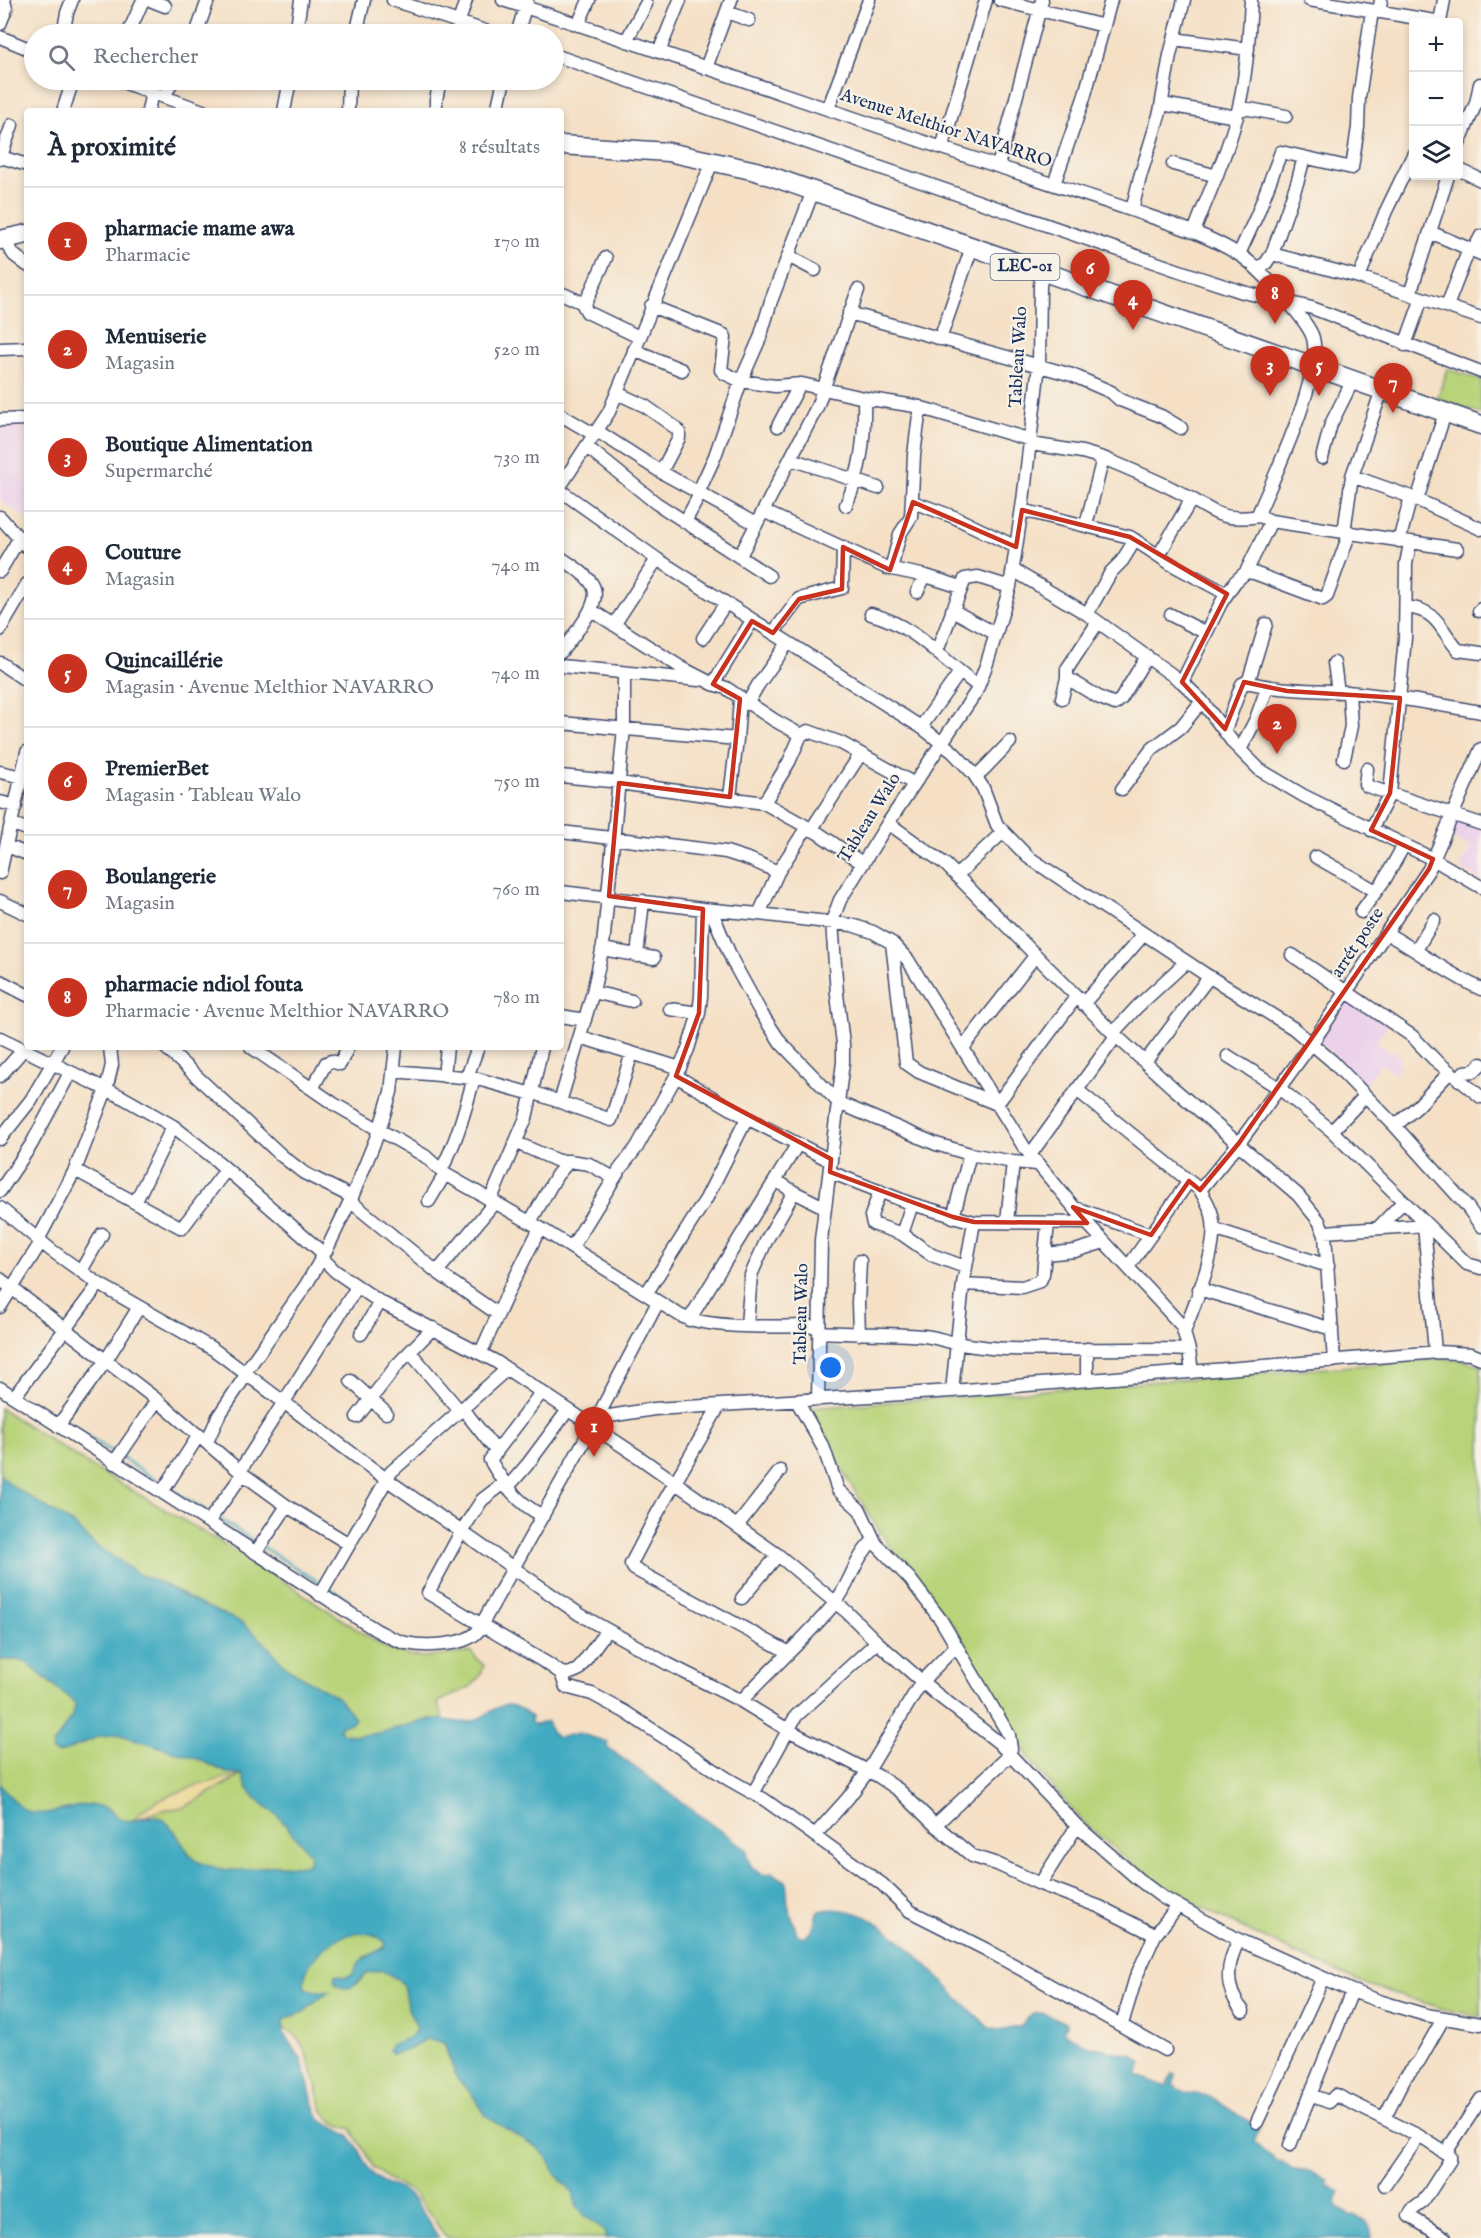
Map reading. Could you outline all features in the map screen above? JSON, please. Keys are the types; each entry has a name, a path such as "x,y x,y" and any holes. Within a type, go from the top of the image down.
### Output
{"highway":[{"name":"LEC-01","path":"564,145 647,149 713,160 756,171 1481,425"},
{"path":"2,240 24,235"}],"street":[{"path":"0,24 6,9 4,0"},
{"path":"65,24 72,0"},
{"path":"132,24 143,0"},
{"path":"150,0 165,6"},
{"path":"200,24 208,0"},
{"path":"297,24 301,0"},
{"path":"358,24 364,0"},
{"path":"393,0 447,24"},
{"path":"457,24 466,0"},
{"name":"Avenue Melthior NAVARRO","path":"503,0 526,4 578,25 1194,232 1239,254 1257,269 1285,300 1309,329 1314,348 1313,368"},
{"path":"578,25 589,0"},
{"path":"659,52 680,0"},
{"path":"828,109 869,0"},
{"path":"942,148 986,0"},
{"path":"1000,0 1040,5 1104,26"},
{"path":"1054,184 1084,98 1112,0"},
{"path":"1132,210 1162,104 1184,0"},
{"path":"1194,232 1217,176 1238,112 1248,49 1251,0"},
{"path":"1309,0 1377,8 1423,18"},
{"path":"1442,18 1444,0"},
{"path":"520,24 526,4"},
{"path":"626,41 646,4"},
{"path":"998,166 1040,5"},
{"path":"706,68 729,6 749,20"},
{"path":"1239,254 1257,215 1280,153 1352,168 1358,127 1359,99 1377,8"},
{"path":"0,37 24,47"},
{"path":"1174,39 1248,49"},
{"path":"564,58 1203,279 1243,292 1312,308 1481,372"},
{"path":"1463,134 1476,103 1480,84"},
{"path":"64,108 70,90"},
{"path":"146,90 195,108"},
{"path":"164,97 168,90"},
{"path":"285,108 288,90"},
{"path":"348,108 349,90"},
{"path":"436,108 438,90"},
{"path":"498,108 502,90"},
{"path":"149,108 152,92"},
{"path":"1162,104 1286,116"},
{"path":"12,125 1,151 24,163"},
{"path":"1257,269 1266,263 1272,254 1304,157"},
{"path":"564,481 596,433 618,393 651,306 713,160"},
{"path":"1359,277 1409,162"},
{"path":"1173,164 1217,176"},
{"path":"1463,171 1481,180"},
{"path":"1405,345 1430,232 1447,180"},
{"path":"685,522 715,456 813,191"},
{"path":"1430,232 1474,251"},
{"path":"1446,306 1481,236"},
{"path":"2,240 14,255 24,263"},
{"path":"940,339 972,248"},
{"path":"1272,254 1359,277 1481,318"},
{"path":"788,256 815,270"},
{"path":"606,258 584,310 639,337"},
{"name":"Tableau Walo","path":"818,1400 821,1240 839,1103 843,1044 832,921 836,909 862,863 978,686 996,634 1010,587 1031,442 1039,365 1042,273"},
{"path":"740,556 791,459 824,389 858,290"},
{"path":"564,294 585,304"},
{"path":"651,306 724,334 721,370 741,381 775,386 800,384 864,398 921,407 1031,442 1103,458 1168,486 1217,514 1235,519 1266,519 1457,549"},
{"path":"849,313 1071,375 1112,392 1120,400 1161,416 1181,428"},
{"path":"0,349 24,348"},
{"path":"634,350 682,370"},
{"path":"1266,519 1260,512 1291,437 1313,368"},
{"path":"1322,458 1331,424 1353,380"},
{"path":"778,426 800,384"},
{"path":"1246,573 1254,573 1323,599 1327,596 1347,532 1352,476 1382,390"},
{"path":"618,393 653,411 679,432 679,438 661,472"},
{"path":"846,505 856,480 864,444 864,398"},
{"path":"891,569 900,534 911,517 914,455 921,407"},
{"path":"1371,830 1390,793 1407,608 1405,542 1414,499 1446,413"},
{"path":"564,417 756,524"},
{"path":"0,420 24,419"},
{"path":"587,447 645,495 769,576"},
{"path":"1086,525 1103,458"},
{"path":"791,459 878,488"},
{"path":"1352,476 1414,499 1481,529"},
{"path":"564,493 657,560 921,727 942,743 976,777 994,819 1004,832 1036,863 1209,977 1275,1015 1312,1043 1395,1126 1466,1205 1481,1226"},
{"path":"1159,555 1191,500"},
{"path":"913,502 954,517 1016,547"},
{"path":"1022,510 1114,531 1135,540 1171,564 1227,594"},
{"path":"763,511 891,569 961,586"},
{"path":"0,518 23,542 1,567"},
{"path":"1182,682 1227,594 1246,573 1266,519"},
{"path":"1087,614 1111,572 1122,561 1135,540"},
{"path":"773,633 799,599 845,588 843,547"},
{"path":"564,560 592,583 595,590 591,610 564,648"},
{"path":"614,625 657,560"},
{"path":"1013,570 1087,614 1182,682 1202,701 1240,750 1260,770 1371,830 1433,859 1481,887"},
{"path":"917,592 925,576"},
{"path":"937,651 964,579 970,577 986,579 1010,587"},
{"path":"1,625 24,589"},
{"path":"703,638 725,604"},
{"path":"1407,608 1422,609 1431,614 1458,650 1481,653"},
{"path":"952,609 996,634"},
{"path":"591,610 708,682"},
{"path":"871,614 906,628 978,686"},
{"path":"1171,615 1206,633"},
{"path":"708,682 752,621"},
{"path":"1062,698 1067,669 1098,622"},
{"path":"1248,682 1266,624"},
{"path":"730,797 744,701 788,643"},
{"path":"1067,678 1100,698 1115,704 1147,656"},
{"path":"0,663 24,679"},
{"path":"1334,663 1351,726 1344,759"},
{"path":"564,666 708,682 726,688 801,735"},
{"path":"921,727 960,672"},
{"path":"560,1102 593,992 602,949 620,783 624,728 624,673"},
{"path":"1225,730 1242,684 1248,682 1267,688 1400,698 1481,712"},
{"path":"1240,750 1258,714 1267,688"},
{"path":"1122,789 1152,749 1181,727 1202,701"},
{"path":"564,723 737,739"},
{"path":"764,803 789,762 801,735 806,731 812,731 841,743 913,783"},
{"path":"976,777 1010,742"},
{"name":"arrét poste","path":"1200,1190 1239,1143 1312,1043 1429,869 1481,749"},
{"path":"759,914 778,872 860,755"},
{"path":"1367,769 1366,785 1481,824"},
{"path":"0,772 24,778"},
{"path":"564,776 764,803 809,828 862,863"},
{"path":"1,868 24,781"},
{"path":"0,802 16,806"},
{"path":"888,823 925,847 957,875 1115,1034 1310,1207 1324,1232 1335,1361"},
{"path":"12,824 24,828"},
{"path":"564,832 726,852 778,872"},
{"path":"957,875 1004,832"},
{"path":"1361,912 1404,845"},
{"path":"7,846 24,853"},
{"path":"1316,857 1376,891"},
{"path":"564,892 707,910 832,921 862,928 892,943 908,960 1033,1159 1104,1242 1174,1315 1184,1332 1190,1350 1192,1372"},
{"path":"0,901 24,913"},
{"path":"637,956 643,901"},
{"path":"707,910 760,1013 782,1043 839,1103 936,1144 970,1154 1013,1162 1033,1159 1115,1034 1137,1007 1186,962"},
{"path":"572,1246 614,1178 637,1147 678,1072 699,1013 707,910"},
{"path":"1416,950 1434,920"},
{"path":"1386,933 1452,975 1481,989"},
{"path":"997,1104 1079,1000 1144,934"},
{"path":"892,943 906,1063 919,1072 997,1104"},
{"path":"602,949 654,958"},
{"path":"1292,955 1412,1036 1454,1076 1481,1097"},
{"path":"963,1048 1035,956"},
{"path":"1145,1062 1209,977"},
{"path":"0,981 24,993"},
{"path":"593,992 632,1001"},
{"path":"670,1009 699,1013"},
{"path":"564,1016 585,1020"},
{"path":"580,1037 632,1053 678,1072 747,1118 797,1145 830,1167 912,1204 974,1222 1087,1223"},
{"path":"0,1038 173,1126 323,1256 335,1271 357,1287 380,1302 481,1352 568,1410 595,1422 675,1483 778,1555 836,1602 921,1681 1010,1753 1077,1826 1138,1879 1178,1906 1239,1940 1352,1991 1443,2019 1481,2024"},
{"path":"0,1076 23,1050"},
{"path":"0,1139 31,1100 60,1050"},
{"path":"0,1307 39,1241 75,1170 106,1090 112,1065 110,1050"},
{"path":"168,1050 282,1156 304,1173 351,1199 437,1272 498,1314"},
{"path":"255,1050 379,1131 414,1149 443,1172 572,1246 689,1320 819,1329 859,1335 906,1334 1009,1349 1132,1347 1190,1350"},
{"path":"312,1089 326,1063 331,1061 340,1064 347,1050"},
{"path":"162,1492 218,1417 323,1256 351,1199 379,1131 391,1092 396,1050"},
{"path":"444,1076 447,1050"},
{"path":"429,1201 443,1172 461,1123 477,1050"},
{"path":"437,1272 492,1202 526,1118 541,1050"},
{"path":"393,1071 470,1078 532,1093 611,1120 632,1053"},
{"path":"1228,1056 1279,1088 1332,1131 1467,1264 1481,1268"},
{"path":"1395,1126 1454,1076 1474,1071 1481,1064"},
{"path":"0,1191 31,1145 70,1073"},
{"path":"1077,1090 1200,1190 1212,1214 1213,1246 1184,1332"},
{"path":"1332,1131 1365,1096"},
{"path":"646,1294 706,1199 747,1118"},
{"path":"136,1202 173,1126"},
{"path":"517,1143 558,1161 589,1164 614,1178"},
{"path":"689,1320 777,1181 797,1145"},
{"path":"953,1217 970,1154"},
{"path":"481,1352 557,1175 569,1161"},
{"path":"1007,1222 1013,1162"},
{"path":"75,1170 182,1228 226,1170"},
{"path":"777,1181 824,1207"},
{"path":"1128,1267 1189,1181"},
{"path":"880,1191 871,1220 873,1224 902,1234 933,1255 965,1267"},
{"path":"747,1325 751,1275 767,1239 794,1192"},
{"path":"1378,1228 1403,1202"},
{"path":"902,1234 912,1204"},
{"path":"1073,1207 1151,1235"},
{"path":"0,1208 39,1241 99,1284 194,1337 386,1479 579,1614 741,1701 788,1730 868,1771 899,1790 935,1825 972,1856 997,1864 1040,1884 1100,1907 1155,1935"},
{"path":"952,1391 965,1267 974,1222"},
{"path":"963,1284 1023,1287 1042,1278 1048,1223"},
{"path":"1324,1232 1426,1225"},
{"path":"1426,1225 1435,1352"},
{"path":"1214,1230 1328,1266"},
{"path":"81,1271 102,1234"},
{"path":"1045,1254 1075,1251 1104,1242"},
{"path":"859,1335 860,1261"},
{"path":"0,1279 157,1400 242,1472 287,1506 349,1544"},
{"path":"14,1397 99,1284"},
{"path":"208,1522 242,1472 357,1287"},
{"path":"1199,1289 1332,1329"},
{"path":"360,1334 380,1302"},
{"path":"0,1388 376,1630 396,1640 415,1645 437,1644 468,1639 475,1635 483,1624 595,1422 658,1302"},
{"path":"58,1426 105,1362 139,1307"},
{"path":"357,1417 370,1398 433,1328"},
{"path":"1087,1349 1087,1379"},
{"path":"410,1352 497,1452"},
{"path":"595,1422 654,1409 952,1391 1435,1352 1480,1356"},
{"path":"320,1595 386,1479 507,1369"},
{"path":"351,1381 386,1413"},
{"path":"541,1393 490,1460 505,1486 534,1512 543,1516"},
{"path":"114,1463 157,1400"},
{"path":"797,1401 824,1449 838,1490 860,1510 874,1540 927,1599 1009,1735 1010,1753 1003,1762 935,1825"},
{"path":"719,1406 632,1560 632,1567 788,1652"},
{"path":"568,1410 527,1465 505,1486 485,1496 461,1532 428,1593 561,1673 568,1674 578,1670 607,1630"},
{"path":"736,1526 780,1471"},
{"path":"256,1552 287,1506"},
{"path":"741,1701 836,1602 848,1583 861,1552 874,1540"},
{"path":"742,1598 778,1555"},
{"path":"754,1792 799,1713 877,1642"},
{"path":"815,1835 848,1798 868,1771 921,1681 956,1646"},
{"path":"561,1673 566,1687 585,1691 601,1699 728,1779 754,1792 888,1888 910,1911 985,1949 1165,2050"},
{"path":"1040,1884 1077,1826"},
{"path":"1122,2024 1136,1977 1155,1935 1178,1906"},
{"path":"1239,1940 1232,1953 1228,1977 1235,2002 1243,2011"},
{"path":"1257,2122 1323,1978"},
{"path":"1290,2145 1352,1991"},
{"path":"1384,2118 1405,2077 1419,2061 1443,2019"},
{"path":"1310,2096 1329,2102 1336,2095 1419,2136 1450,2156 1450,2160 1423,2202 1412,2210 1409,2216 1445,2238"},
{"path":"1446,2152 1481,2099"},
{"path":"1386,2185 1419,2136"}],"highlighted area":[{"path":"913,502 1016,547 1022,510 1130,537 1227,594 1182,682 1225,729 1244,682 1287,691 1400,698 1390,793 1371,830 1433,859 1429,869 1239,1143 1200,1190 1189,1181 1151,1235 1073,1207 1087,1223 974,1222 953,1217 830,1172 831,1159 676,1076 699,1013 703,909 609,896 619,783 730,797 740,699 713,684 752,621 773,633 799,599 842,589 843,547 890,570"}],"shaded area":[{"path":"0,424 9,427 24,426 24,517 0,500"},
{"path":"1462,813 1481,819 1481,880 1460,868 1471,847 1451,838"},
{"path":"1351,997 1388,1024 1376,1042 1402,1057 1398,1062 1401,1064 1394,1074 1381,1064 1364,1084 1318,1041"}],"green space":[{"path":"1448,369 1481,380 1481,414 1437,398"},
{"path":"1442,1359 1481,1365 1481,2016 1447,2010 1368,1985 1295,1953 1192,1903 1141,1872 1079,1818 1031,1761 955,1628 892,1550 873,1521 826,1443 811,1408"},
{"path":"0,1408 94,1468 251,1560 387,1649 423,1657 471,1652 484,1666 481,1675 465,1690 438,1703 444,1721 430,1719 367,1736 343,1734 339,1729 341,1725 352,1723 355,1718 337,1697 287,1668 262,1640 170,1587 140,1575 94,1544 73,1524 15,1488 0,1475"},
{"path":"0,1660 18,1660 27,1663 76,1704 71,1718 53,1745 63,1752 97,1737 118,1734 196,1758 227,1773 242,1774 247,1787 256,1798 278,1816 311,1854 309,1864 303,1866 277,1865 244,1871 220,1870 196,1861 182,1845 174,1830 151,1816 127,1821 122,1820 108,1808 90,1804 38,1815 17,1805 0,1784","holes":["240,1776 185,1807 162,1810 135,1819"]},
{"path":"365,1932 382,1938 386,1943 385,1947 365,1957 352,1975 345,1977 357,1984 368,1973 381,1970 398,1979 403,1985 407,2006 417,2028 411,2037 391,2045 408,2050 428,2038 444,2043 457,2079 471,2093 486,2115 537,2147 546,2156 554,2172 573,2193 583,2214 602,2229 608,2238 446,2238 411,2191 386,2178 374,2168 351,2129 328,2117 322,2109 305,2051 299,2040 285,2030 282,2023 284,2019 304,2012 329,1992 308,1990 304,1986 311,1962 323,1948 347,1934"}],"sand":[{"path":"242,1774 185,1807 162,1810 134,1820 142,1811 168,1796"}],"water":[{"path":"0,1475 15,1488 73,1524 94,1544 140,1575 241,1622 262,1640 287,1668 337,1697 355,1718 352,1723 341,1725 339,1729 343,1734 375,1734 433,1719 469,1722 504,1705 512,1705 531,1717 531,1723 536,1725 547,1721 551,1732 558,1738 578,1733 608,1742 607,1747 747,1850 749,1862 756,1871 764,1875 772,1873 786,1881 788,1905 797,1934 803,1938 812,1930 817,1912 836,1909 862,1915 892,1933 990,2029 1004,2030 1021,2026 1031,2015 1047,2014 1067,2023 1063,2032 1086,2045 1134,2056 1142,2063 1137,2075 1166,2087 1172,2074 1175,2075 1174,2084 1186,2093 1210,2096 1259,2129 1254,2142 1279,2163 1283,2162 1295,2170 1312,2172 1329,2181 1327,2185 1340,2192 1338,2206 1350,2216 1354,2215 1364,2222 1370,2229 1371,2238 608,2238 602,2229 577,2207 573,2193 554,2172 546,2156 537,2147 486,2115 471,2093 457,2079 444,2043 428,2038 408,2050 393,2054 389,2050 391,2045 411,2037 417,2028 407,2006 403,1985 398,1979 381,1970 368,1973 350,1988 339,1986 334,1980 335,1975 345,1977 352,1975 360,1961 385,1947 386,1943 374,1935 361,1933 347,1935 334,1941 312,1961 306,1973 304,1986 308,1990 330,1992 320,1997 304,2012 284,2019 283,2030 299,2055 320,2119 349,2137 376,2178 407,2194 439,2238 0,2238 0,1784 16,1803 29,1812 44,1813 88,1805 103,1807 128,1821 150,1817 159,1818 170,1826 194,1859 219,1869 244,1870 278,1865 301,1865 309,1863 310,1854 278,1816 256,1798 247,1787 242,1774 227,1773 196,1758 118,1734 97,1737 63,1752 52,1751 53,1745 71,1718 76,1704 27,1663 18,1660 0,1660"}],"waterway":[{"path":"33,1402 58,1418"},
{"path":"64,1421 117,1455"},
{"path":"122,1458 162,1484"},
{"path":"168,1487 210,1514"},
{"path":"216,1517 259,1544"},
{"path":"264,1548 322,1584"},
{"path":"328,1587 347,1599"}],"place":[{"name":"PremierBet","path":"1090,299"},
{"name":"pharmacie ndiol fouta","path":"1275,324"},
{"name":"Couture","path":"1133,330"},
{"name":"Boutique Alimentation","path":"1270,396"},
{"name":"Quincaillérie","path":"1319,396"},
{"name":"Boulangerie","path":"1393,413"},
{"name":"Menuiserie","path":"1277,754"},
{"name":"pharmacie mame awa","path":"594,1457"}]}
